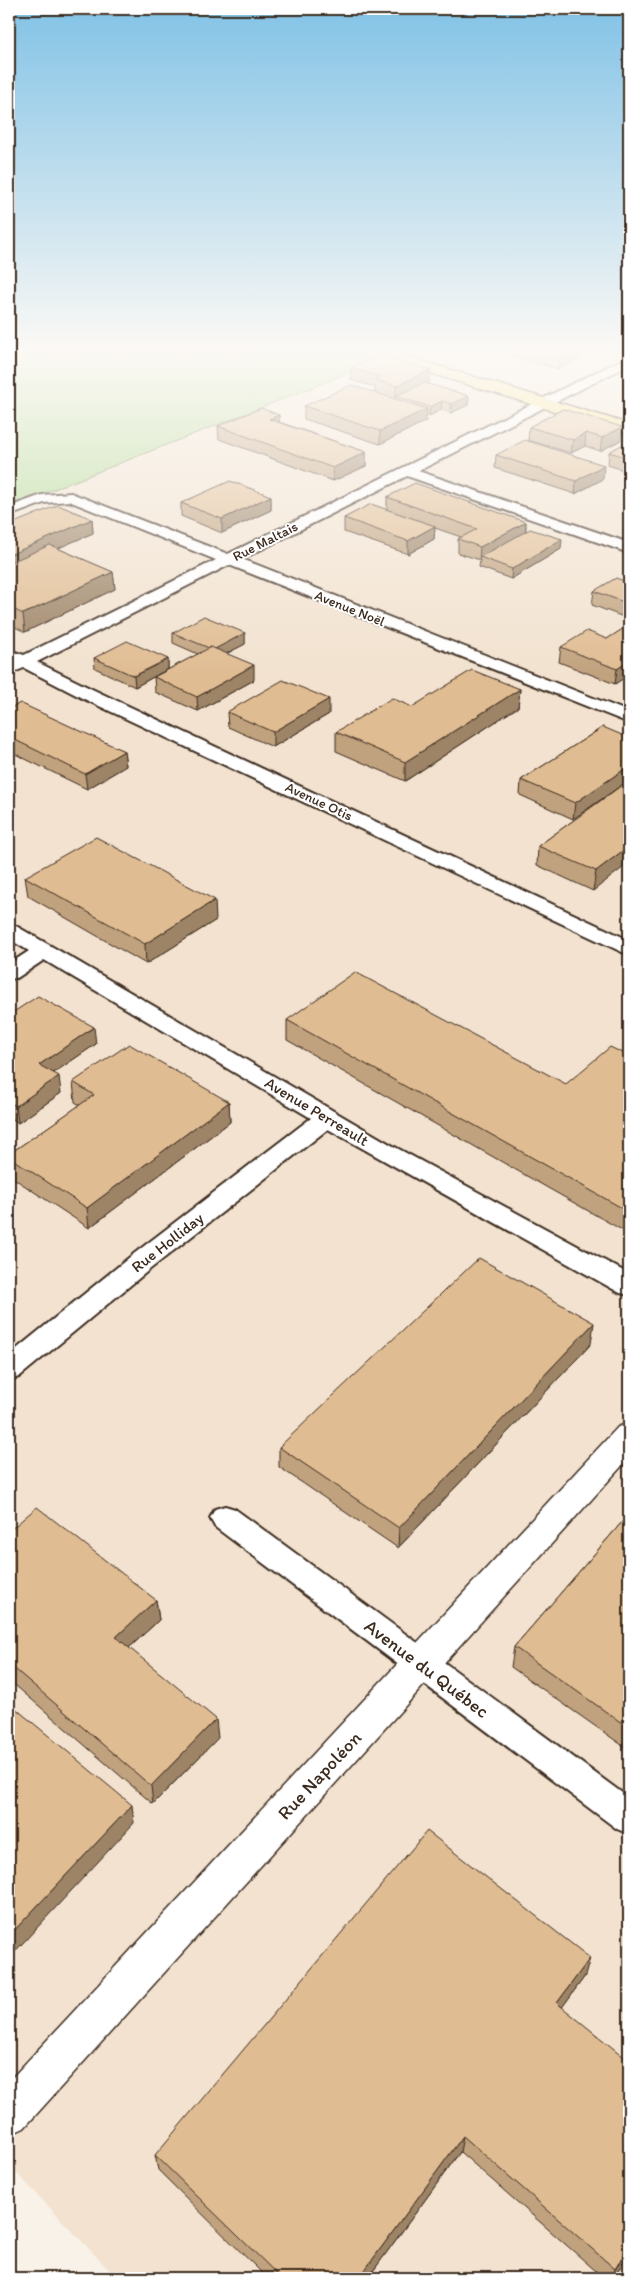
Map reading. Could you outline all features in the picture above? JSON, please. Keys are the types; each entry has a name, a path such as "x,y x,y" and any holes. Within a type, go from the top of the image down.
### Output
{"street":[{"name":"Rue Maltais","path":"14,662 229,560 425,461"},
{"path":"406,471 629,548"},
{"name":"Avenue Noël","path":"9,512 42,499 72,497 629,718"},
{"name":"Avenue Otis","path":"14,662 88,694 629,948"},
{"name":"Avenue Perreault","path":"9,930 387,1153 629,1286"},
{"path":"9,972 44,950"},
{"name":"Rue Holliday","path":"9,1370 140,1263 328,1117"},
{"name":"Rue Napoléon","path":"9,2113 629,1436"},
{"name":"Avenue du Québec","path":"226,1518 629,1818"}],"shaded area":[{"path":"126,461 629,461 629,2278 117,2278 9,2165 9,507"}],"green space":[{"path":"9,461 126,461 9,507"}],"building":[{"path":"313,461 348,461 333,468"},
{"path":"514,461 590,461 604,465 576,481"},
{"path":"230,481 271,496 222,519 181,503"},
{"path":"415,483 526,522 480,547 458,539 477,529 387,497"},
{"path":"371,504 435,526 408,541 344,518"},
{"path":"58,505 92,519 9,555 9,525"},
{"path":"530,529 562,539 512,569 480,557"},
{"path":"50,545 113,572 23,614 9,607 9,563"},
{"path":"616,578 629,583 629,604 594,591"},
{"path":"204,616 245,633 215,649 173,633"},
{"path":"629,625 629,661 617,669 561,647 587,631 607,639"},
{"path":"127,641 168,659 134,676 94,658"},
{"path":"211,647 254,665 197,697 154,677"},
{"path":"472,670 520,689 405,762 336,732 392,698 412,707"},
{"path":"283,680 329,699 273,732 227,712"},
{"path":"20,703 124,751 85,774 9,737 9,709"},
{"path":"603,727 629,738 629,766 575,803 521,780"},
{"path":"629,780 629,846 596,871 538,846"},
{"path":"96,837 215,900 145,944 25,877"},
{"path":"355,972 566,1084 610,1047 629,1056 629,1212 287,1020"},
{"path":"38,996 94,1027 39,1065 59,1076 16,1106 9,1102 9,1015"},
{"path":"129,1044 229,1102 87,1208 9,1157 9,1154 94,1095 73,1082"},
{"path":"479,1258 594,1323 399,1528 279,1447"},
{"path":"37,1507 156,1600 116,1637 216,1719 151,1786 9,1664 9,1531"},
{"path":"629,1514 629,1728 514,1647"},
{"path":"9,1703 132,1805 9,1936"},
{"path":"427,1831 590,1958 557,2003 629,2061 629,2247 615,2269 463,2136 359,2278 281,2278 155,2155"}]}
